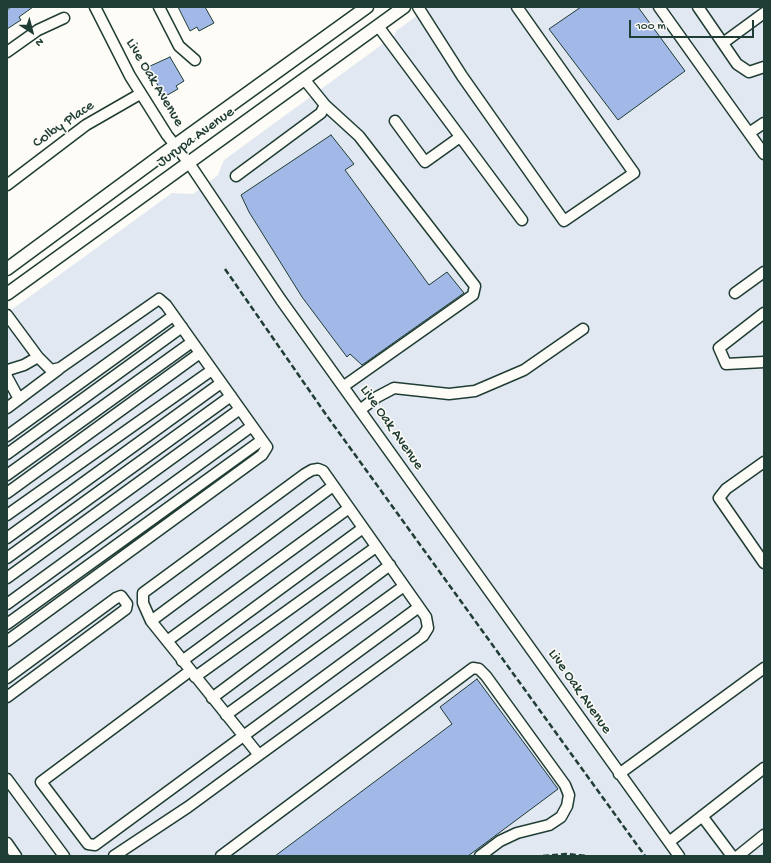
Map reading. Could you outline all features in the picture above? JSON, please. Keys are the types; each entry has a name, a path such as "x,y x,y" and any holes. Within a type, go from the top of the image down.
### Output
{"main road":[{"name":"Jurupa Avenue","path":"7,269 367,7"},
{"name":"Jurupa Avenue","path":"7,294 404,7"}],"street":[{"name":"Live Oak Avenue","path":"96,7 120,58 140,94 189,163 281,300 679,856"},
{"path":"158,7 179,46 195,60"},
{"path":"418,7 462,76 564,222 634,173 517,7"},
{"path":"659,7 764,154"},
{"path":"698,7 737,64 749,72 764,67"},
{"path":"723,43 764,13"},
{"path":"7,52 38,30 64,18"},
{"path":"378,26 522,220"},
{"path":"304,79 325,105 359,136 475,286 473,295 344,386"},
{"name":"Colby Place","path":"7,186 86,125 140,94"},
{"path":"236,176 321,113 325,105"},
{"path":"395,121 425,162 460,137"},
{"path":"749,133 764,123"},
{"path":"735,293 764,272"},
{"path":"7,408 60,368 159,299 182,327 267,447 262,455 7,641"},
{"path":"764,313 719,348 726,364 764,362"},
{"path":"7,315 38,357 51,370 60,368"},
{"path":"7,436 173,316"},
{"path":"7,454 182,327"},
{"path":"360,410 377,396 394,388 449,394 475,391 524,370 583,329"},
{"path":"7,475 192,342"},
{"path":"7,493 200,353"},
{"path":"7,373 8,370 28,363 38,357"},
{"path":"7,515 212,370"},
{"path":"7,377 19,399"},
{"path":"7,538 221,383"},
{"path":"7,558 231,396"},
{"path":"7,578 240,409"},
{"path":"7,604 252,426"},
{"path":"7,624 262,440"},
{"path":"764,462 726,489 718,498 764,563"},
{"path":"114,856 188,807 423,636 428,628 426,617 323,471 312,470 143,593 142,603 151,621 192,674 259,755"},
{"path":"151,621 333,486"},
{"path":"167,642 349,508"},
{"path":"182,661 363,528"},
{"path":"376,546 192,674 41,782 88,844 95,845 419,607"},
{"path":"212,698 390,565"},
{"path":"226,715 404,586"},
{"path":"7,678 116,598 121,596 125,600 127,604 126,609 7,697"},
{"path":"222,856 473,668 479,669 486,676 566,784 569,795 567,806 561,817 549,825 517,833 500,841 480,856"},
{"path":"619,774 764,668"},
{"path":"669,842 764,768"},
{"path":"7,779 64,856"},
{"path":"702,816 732,856"},
{"path":"738,856 764,835"},
{"path":"7,843 16,856"}],"shaded area":[{"path":"429,7 764,7 764,856 7,856 7,313 172,193 193,194 218,175 224,160 395,35 396,31"}],"building":[{"path":"11,7 33,7 19,17 21,20 7,29 7,10"},
{"path":"178,7 205,7 214,23 199,31 197,27 190,31"},
{"path":"581,7 638,7 685,71 618,120 549,29"},
{"path":"170,57 184,81 176,86 178,89 164,97 148,67"},
{"path":"331,135 354,164 345,170 429,285 447,272 464,293 362,365 350,354 347,357 302,297 249,212 241,195"},
{"path":"477,679 558,789 468,856 275,856 452,724 440,707"}],"railway":[{"path":"225,269 327,416 645,856"},
{"path":"543,856 566,854 588,856"}]}
